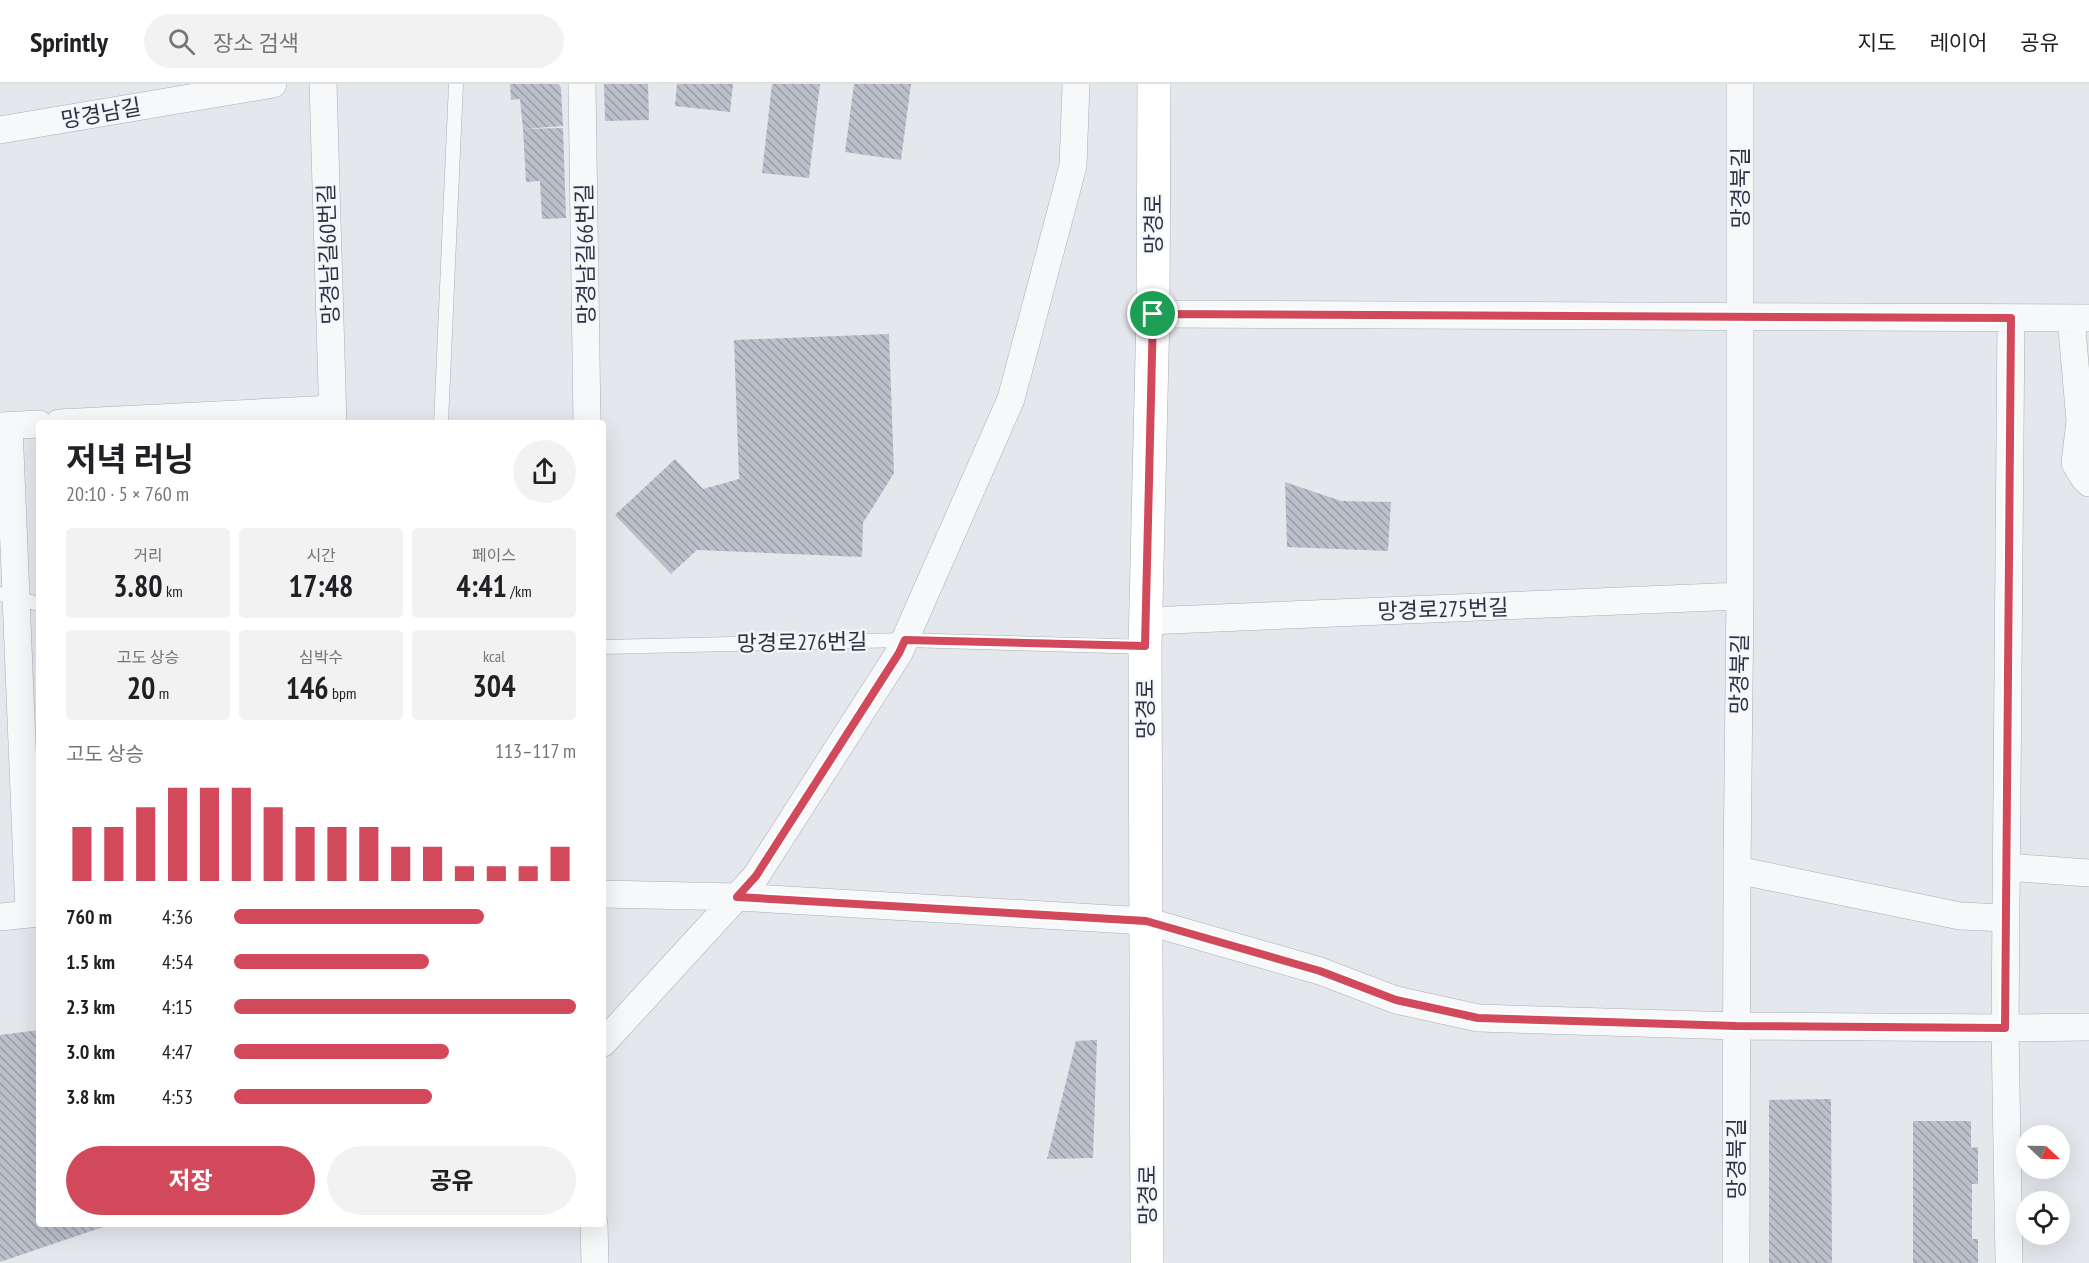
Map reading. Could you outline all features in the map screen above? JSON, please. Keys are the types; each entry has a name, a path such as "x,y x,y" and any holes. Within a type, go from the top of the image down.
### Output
{"street":[{"name":"망경남길","path":"0,130 273,84"},
{"name":"망경남길60번길","path":"323,84 333,416"},
{"name":"망경남길66번길","path":"582,84 587,420"},
{"path":"606,1040 756,876 899,653 1011,399 1073,166 1076,84"},
{"name":"망경로","path":"1147,1263 1146,634 1153,314 1154,84"},
{"name":"망경북길","path":"1736,1263 1740,84"},
{"path":"1153,314 2080,318 2084,421 2074,463 2089,483"},
{"path":"2009,1263 2005,1028 2011,318"},
{"path":"176,420 333,416"},
{"path":"0,917 34,913 18,599 4,426 36,424"},
{"name":"망경로275번길","path":"1146,634 1740,596"},
{"path":"2006,867 2089,873"},
{"path":"1737,870 1960,916 2006,918"},
{"path":"606,894 737,897 1146,921 1320,971 1396,1000 1478,1018 1736,1026 2089,1027"},
{"path":"594,1227 595,1263"}],"lane":[{"path":"441,420 456,84"},
{"name":"망경로276번길","path":"606,647 1146,634"}],"building":[{"path":"510,84 558,84 561,88 563,126 523,129 520,99 511,100"},
{"path":"604,84 648,84 649,120 605,121"},
{"path":"677,84 733,84 730,112 675,106"},
{"path":"772,84 820,84 809,178 762,173"},
{"path":"854,84 911,84 901,160 845,152"},
{"path":"563,128 566,218 542,219 540,181 526,182 523,129"},
{"path":"889,334 894,473 863,523 862,557 697,550 671,574 615,515 675,459 703,489 739,479 734,340"},
{"path":"1285,482 1341,501 1391,502 1388,551 1287,547"},
{"path":"36,1030 36,1227 103,1227 0,1262 0,1035"},
{"path":"1097,1040 1093,1158 1047,1159 1076,1041"},
{"path":"1831,1099 1832,1263 1769,1263 1769,1100"},
{"path":"1913,1121 1971,1121 1971,1148 1978,1147 1978,1184 1972,1184 1972,1239 1978,1239 1978,1263 1913,1263"}],"route":[{"path":"1153,314 2011,318 2005,1028 1736,1026 1478,1018 1396,1000 1320,971 1146,921 737,897 756,876 899,653 905,640 1145,646 1153,314"}]}
